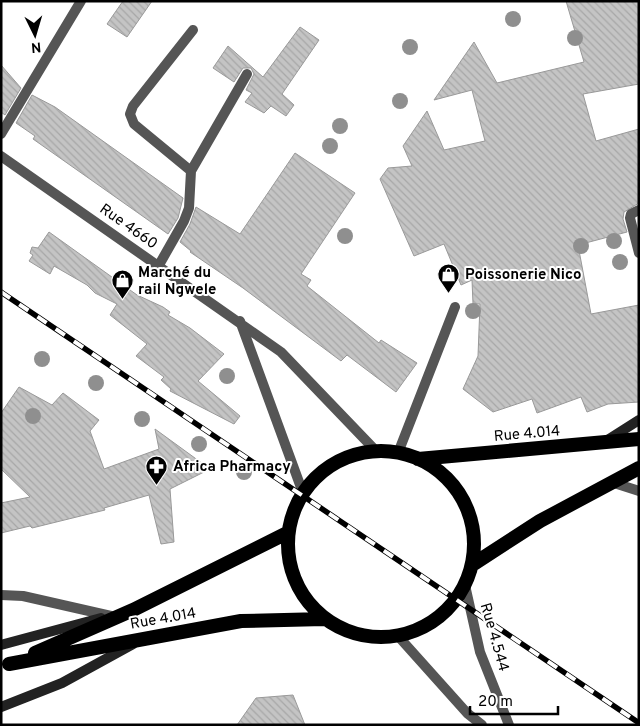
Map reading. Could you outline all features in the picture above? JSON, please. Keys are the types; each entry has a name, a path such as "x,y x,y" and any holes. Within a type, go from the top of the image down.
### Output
{"highway":[{"name":"Rue 4.014","path":"418,459 639,439"},
{"path":"376,451 398,453 418,459 437,470 453,484 464,502 472,522 474,544 472,565 465,585 456,600 440,617 420,629 398,636 378,638 359,635 340,629 324,619 309,605 298,589 289,562 287,533 303,493 317,476 334,463 354,455 376,451"},
{"path":"472,565 540,521 639,468"},
{"name":"Rue 4.014","path":"5,665 134,610 287,533"},
{"name":"Rue 4.014","path":"5,665 144,637 241,621 324,619"}],"main road":[{"path":"603,442 639,420"},
{"path":"611,482 639,476"},
{"path":"1,645 134,610"},
{"path":"1,707 62,683 144,637"}],"street":[{"path":"1,134 81,1"},
{"path":"191,171 134,124 130,114 133,106 193,30"},
{"path":"159,265 190,208 191,171 247,74"},
{"name":"Rue 4660","path":"1,156 240,321 281,352 376,451"},
{"path":"639,210 631,214 630,218 639,253"},
{"path":"398,453 455,307"},
{"path":"240,321 303,493"},
{"path":"611,482 639,491"},
{"name":"Rue 4.544","path":"465,585 480,652 509,725"},
{"path":"1,594 23,596 111,616"},
{"path":"398,636 467,713 482,725"}],"building":[{"path":"123,1 152,1 127,37 107,24"},
{"path":"566,1 639,1 639,84 583,94 596,141 639,129 639,203 624,212 623,219 627,232 578,245 591,314 639,305 639,402 608,404 587,412 581,397 537,413 532,399 493,412 463,389 478,356 480,304 473,304 472,280 461,285 444,244 414,256 380,179 388,168 412,166 403,146 427,111 444,150 485,141 472,90 434,100 474,42 497,83 584,62"},
{"path":"300,27 319,40 282,94 294,105 286,116 271,106 264,113 245,102 252,93 246,90 254,74 251,68 243,68 234,82 213,68 228,46 263,77"},
{"path":"1,65 21,88 5,115 1,112"},
{"path":"32,95 55,107 183,198 178,218 168,234 33,139 35,136 16,123"},
{"path":"295,153 355,193 301,274 311,280 307,286 379,343 381,340 417,363 396,392 347,355 341,361 243,288 190,252 180,242 190,224 196,207 240,234"},
{"path":"49,232 137,295 163,307 170,312 168,315 190,328 224,354 198,381 240,416 234,424 170,391 171,389 161,380 164,377 136,356 147,344 110,315 117,304 95,293 87,285 54,266 50,274 29,261 33,255 30,253 32,247 38,248"},
{"path":"19,387 52,405 63,393 99,420 90,431 104,469 159,449 155,429 210,469 170,489 174,542 161,544 149,495 104,508 105,510 32,528 30,526 1,533 1,503 30,497 1,469 1,413"},
{"path":"293,695 305,725 237,725 256,698"}],"railway":[{"path":"1,292 639,723"}],"place":[{"name":"Poissonerie Nico","path":"449,293"},
{"name":"Marché du rail Ngwele","path":"122,300"},
{"name":"Africa Pharmacy","path":"157,485"}]}
